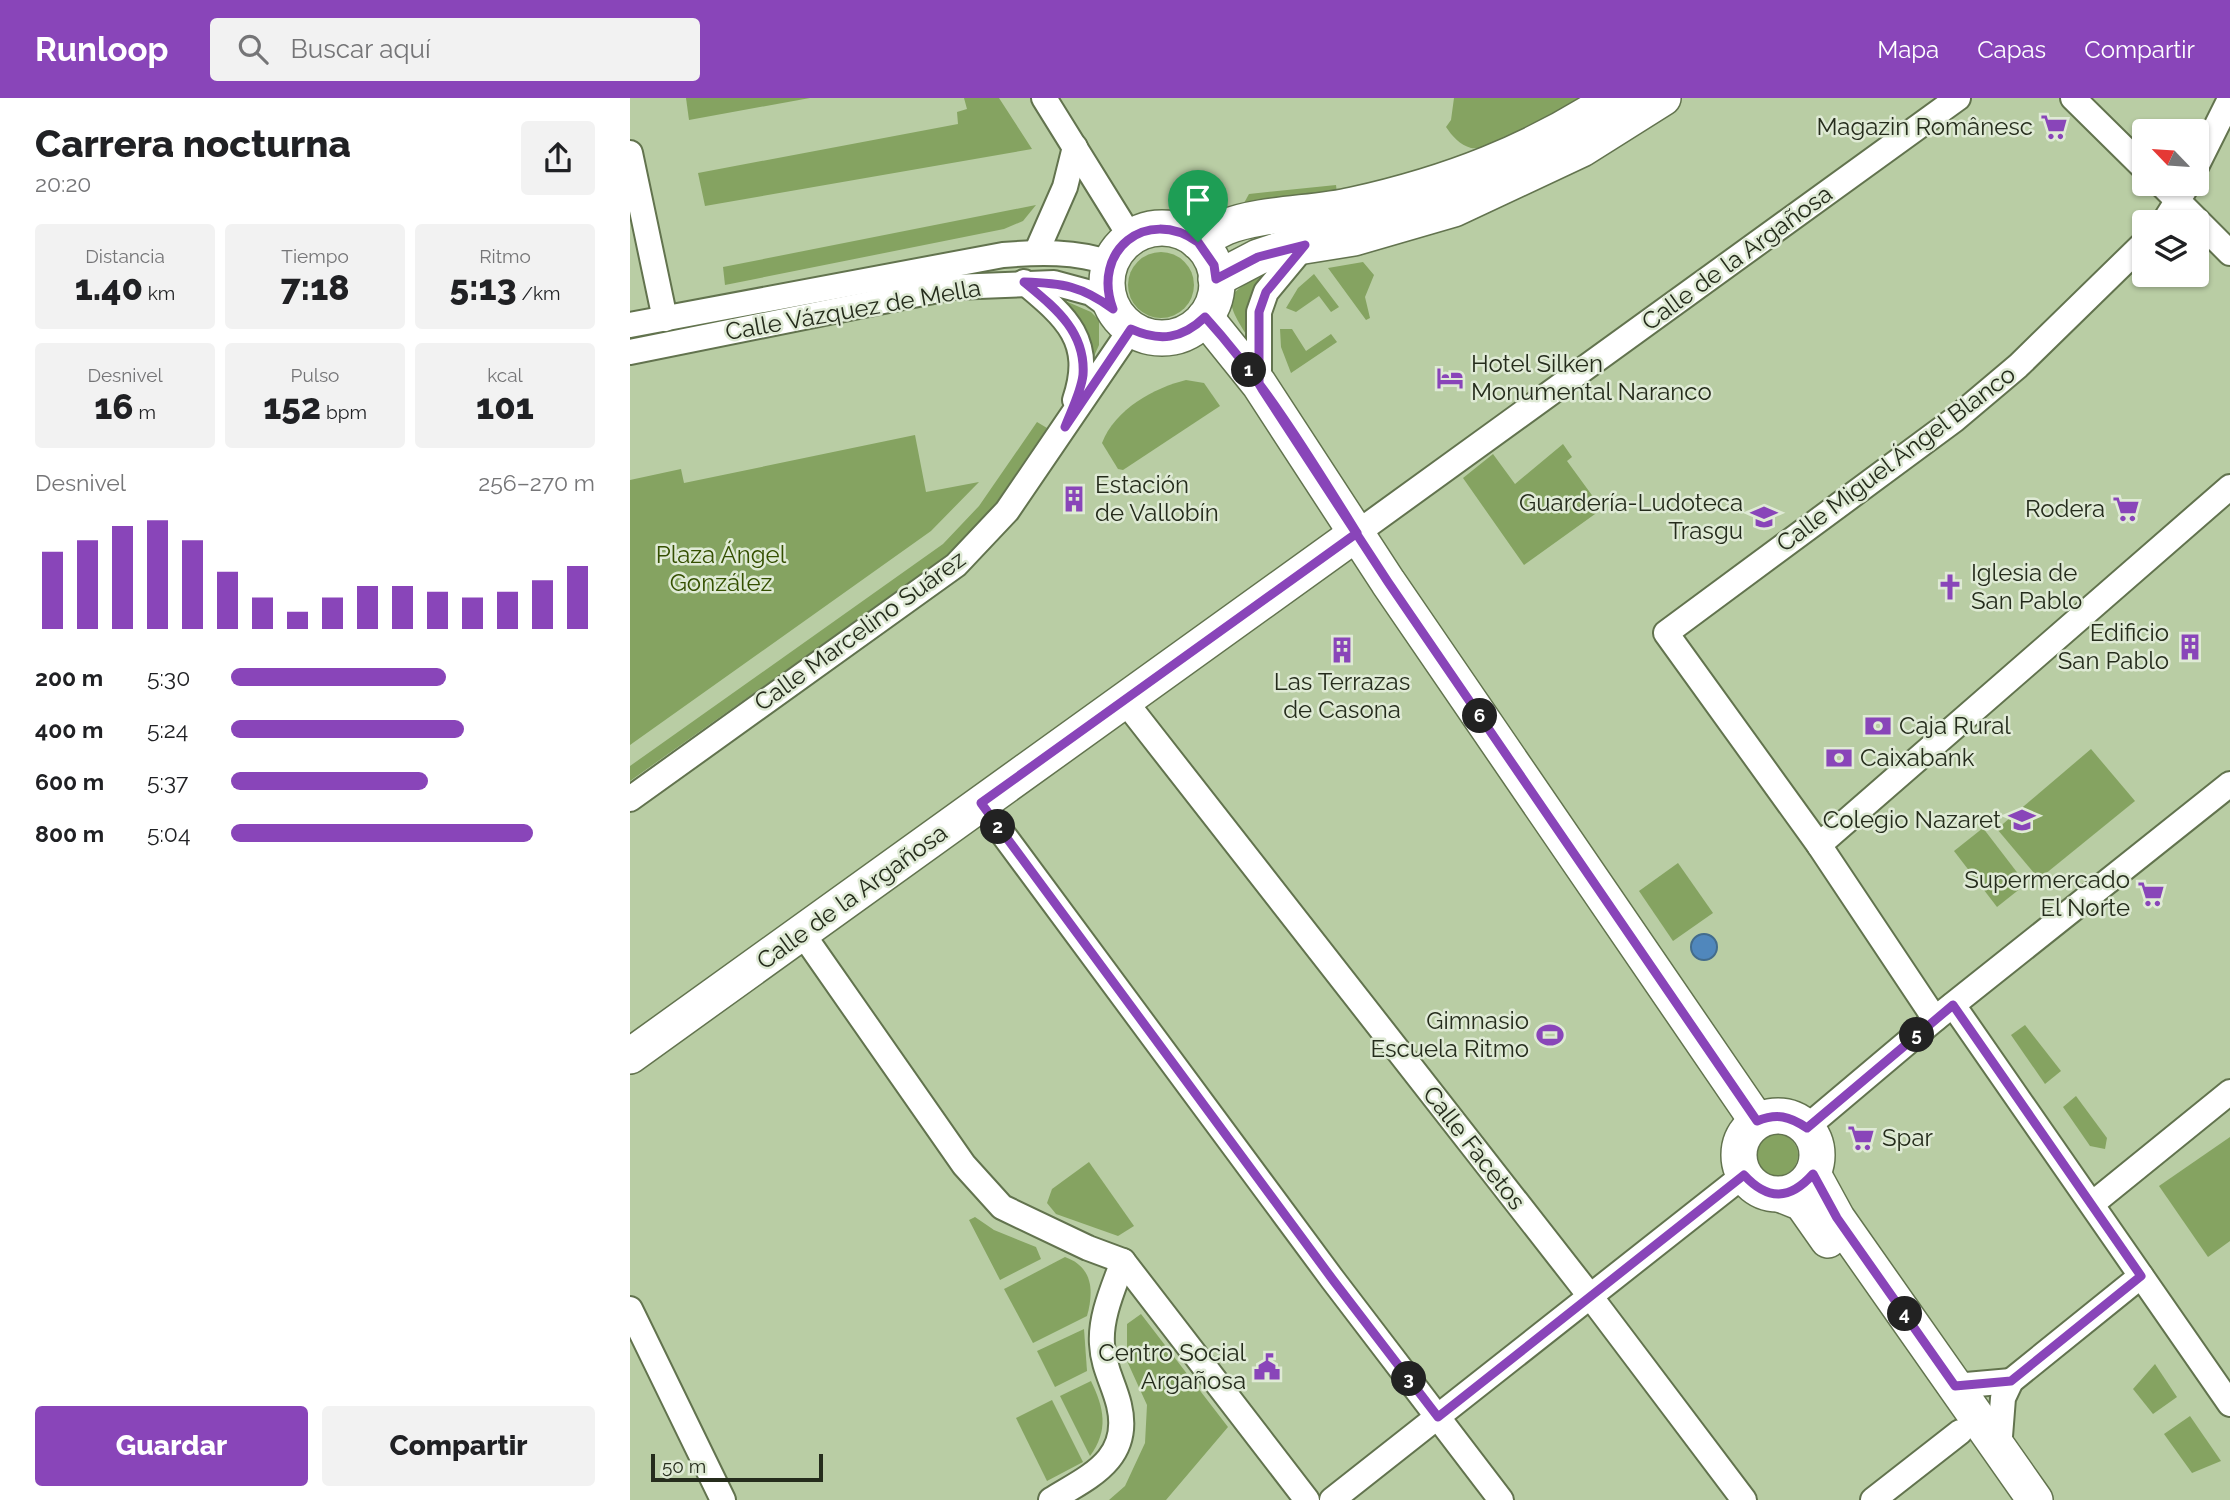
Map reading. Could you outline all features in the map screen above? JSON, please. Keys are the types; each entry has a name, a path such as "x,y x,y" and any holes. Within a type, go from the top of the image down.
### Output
{"main road":[{"path":"1198,242 1227,226 1350,206 1416,190 1474,170 1522,152 1573,125 1614,98"},
{"path":"1216,279 1258,257 1305,245 1354,238 1454,209 1582,149 1663,98"},
{"path":"1165,229 1186,234 1198,242 1214,265 1216,279 1216,293 1205,317 1193,328 1170,337 1146,336 1122,319 1107,279 1120,251 1143,231 1165,229"},
{"path":"1205,317 1259,384 1357,533 1757,1121"},
{"name":"Calle de la Argañosa","path":"630,1056 1357,533"},
{"path":"1782,1195 1801,1187 1813,1174 1817,1161 1817,1145 1807,1128 1791,1117 1772,1115 1757,1121 1743,1135 1738,1156 1744,1175 1755,1188 1802,1203 2007,1500"},
{"path":"1813,1174 1837,1218 2035,1500"}],"street":[{"path":"1044,98 1075,147 1120,251"},
{"name":"Calle de la Argañosa","path":"1357,533 1958,98"},
{"path":"2073,98 2132,156"},
{"path":"2209,141 2230,99"},
{"path":"1036,253 1065,187 1075,147"},
{"path":"630,153 665,319"},
{"path":"2186,196 2230,253"},
{"path":"1259,384 1259,312 1266,292 1305,245"},
{"name":"Calle Vázquez de Mella","path":"630,325 950,264 1036,253 1083,255 1120,251"},
{"name":"Calle Miguel Ángel Blanco","path":"1819,845 1666,633 1954,420 2018,366 2132,255"},
{"path":"1024,282 1058,310 1070,325 1082,356 1083,377 1065,427"},
{"name":"Calle Vázquez de Mella","path":"630,352 953,287 1024,282 1072,286 1091,293 1122,319"},
{"name":"Calle Marcelino Suárez","path":"630,799 956,565 1007,511 1065,427 1122,319"},
{"path":"2230,487 1819,845 2092,1204 2230,1404"},
{"name":"Calle Facetos","path":"1124,700 1590,1296 1744,1500"},
{"path":"1807,1128 1944,1012 2230,784"},
{"path":"981,803 1326,1271 1501,1500"},
{"path":"802,933 964,1165 1002,1207 1088,1248 1123,1261 1307,1500"},
{"path":"2092,1204 2230,1092"},
{"path":"1332,1500 1744,1175"},
{"path":"1051,1500 1095,1475 1115,1449 1119,1404 1103,1362 1101,1340 1102,1327 1123,1261"},
{"path":"1999,1449 2003,1398 2011,1381 2141,1276"},
{"path":"630,1308 723,1500"},
{"path":"1955,1386 2011,1381"},
{"path":"1873,1500 1960,1432"}],"green space":[{"path":"686,98 810,98 689,120"},
{"path":"964,98 999,98 1032,149 705,206 698,173 958,124 957,112 967,109"},
{"path":"1454,98 1586,98 1495,144 1471,148 1457,140 1446,127 1451,120"},
{"path":"1336,185 1337,194 1244,203 1249,194"},
{"path":"1036,205 1023,221 1004,229 725,285 723,267"},
{"path":"1161,252 1174,254 1189,267 1194,285 1192,298 1179,313 1161,318 1148,316 1133,303 1128,285 1130,272 1143,257"},
{"path":"1363,262 1374,275 1365,297 1370,318 1366,320 1328,268"},
{"path":"1267,271 1250,309 1246,334 1233,310 1233,296 1237,290"},
{"path":"1314,274 1339,307 1331,312 1319,296 1296,312 1286,308 1298,288"},
{"path":"1063,300 1091,312 1099,320 1099,345 1091,363"},
{"path":"1280,329 1292,329 1306,351 1331,334 1337,342 1291,373 1281,347"},
{"path":"1186,380 1204,383 1220,406 1123,470 1118,469 1102,443 1116,420 1149,394"},
{"path":"1037,422 1047,428 987,516 948,555 630,781 630,766 943,544 979,506"},
{"name":"Plaza Ángel González","path":"915,435 926,492 979,482 931,531 630,745 630,480 681,469 684,483"},
{"path":"1563,444 1572,457 1567,461 1602,509 1524,565 1463,478 1493,454 1515,484"},
{"path":"2091,749 2135,801 2039,879 1997,829"},
{"path":"1983,828 2026,884 1997,907 1954,851"},
{"path":"1678,863 1713,913 1673,941 1639,891"},
{"path":"2025,1025 2061,1071 2045,1084 2011,1035"},
{"path":"2076,1096 2107,1138 2105,1149 2090,1146 2063,1107"},
{"path":"1777,1134 1792,1140 1798,1155 1792,1170 1777,1176 1762,1170 1756,1155 1762,1140"},
{"path":"2230,1137 2230,1241 2208,1257 2159,1186"},
{"path":"1089,1162 1134,1226 1118,1236 1056,1214 1047,1203 1052,1189"},
{"path":"975,1217 994,1230 1036,1247 1041,1259 1000,1280 969,1220"},
{"path":"1065,1257 1081,1267 1089,1281 1087,1316 1033,1343 1004,1289"},
{"path":"1141,1314 1228,1427 1166,1500 1109,1500 1125,1486 1145,1443 1147,1405 1127,1361 1127,1324"},
{"path":"1084,1329 1087,1371 1055,1387 1037,1351"},
{"path":"2155,1364 2177,1397 2153,1414 2133,1389"},
{"path":"1091,1381 1099,1400 1102,1428 1090,1456 1060,1396"},
{"path":"1052,1400 1083,1462 1047,1481 1016,1418"},
{"path":"2190,1416 2221,1461 2192,1473 2164,1434"}],"water":[{"path":"1704,934 1713,938 1717,947 1713,956 1704,960 1695,956 1691,947 1695,938"}],"place":[{"name":"Magazin Românesc","path":"2054,127"},
{"name":"Hotel Silken Monumental Naranco","path":"1450,378"},
{"name":"Estación de Vallobín","path":"1074,499"},
{"name":"Rodera","path":"2126,509"},
{"name":"Guardería-Ludoteca Trasgu","path":"1764,517"},
{"name":"Iglesia de San Pablo","path":"1950,587"},
{"name":"Edificio San Pablo","path":"2190,647"},
{"name":"Las Terrazas de Casona","path":"1342,650"},
{"name":"Caja Rural","path":"1878,726"},
{"name":"Caixabank","path":"1839,758"},
{"name":"Colegio Nazaret","path":"2022,820"},
{"name":"Supermercado El Norte","path":"2151,894"},
{"name":"Gimnasio Escuela Ritmo","path":"1550,1035"},
{"name":"Spar","path":"1861,1138"},
{"name":"Centro Social Argañosa","path":"1267,1367"}],"route":[{"path":"1198,242 1172,229 1143,231 1130,238 1110,263 1108,295 1113,309 1091,293 1072,286 1024,282 1058,310 1077,337 1082,356 1083,377 1065,427 1131,329 1146,336 1178,336 1205,317 1259,384 1326,483 1357,533 981,803 1333,1280 1438,1417 1744,1175 1755,1188 1769,1194 1782,1195 1801,1187 1813,1174 1837,1218 1955,1386 1975,1387 2011,1381 2141,1276 1953,1005 1807,1128 1791,1117 1772,1115 1757,1121 1388,582 1326,483 1262,389 1259,384 1259,312 1266,292 1305,245 1258,257 1216,279 1214,265 1198,242"}]}
